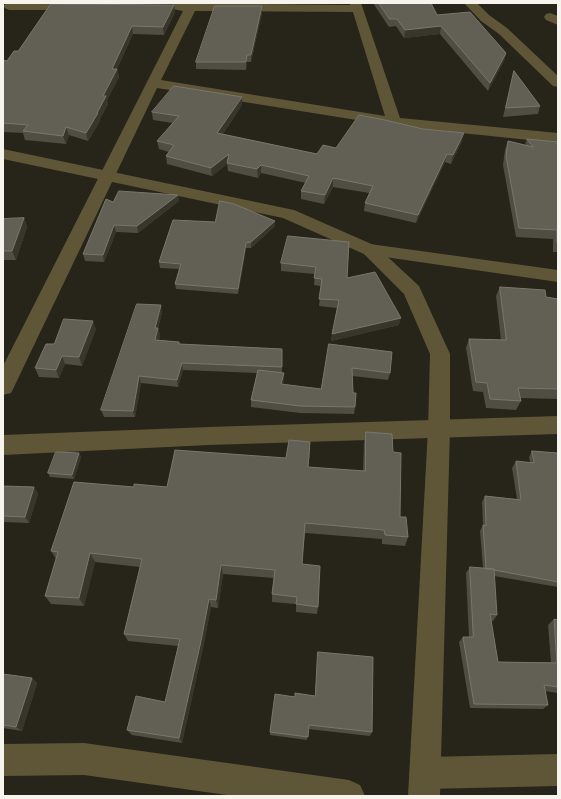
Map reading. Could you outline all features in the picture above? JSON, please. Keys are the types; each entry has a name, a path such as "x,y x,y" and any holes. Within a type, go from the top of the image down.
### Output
{"street":[{"path":"470,3 485,18 503,31 558,83"},
{"path":"8,7 88,6"},
{"path":"166,7 357,6 394,122"},
{"path":"3,388 152,82 190,8"},
{"path":"152,82 394,122 558,138"},
{"path":"3,154 288,214 370,250 558,276"},
{"path":"370,250 412,291 440,354 439,429 425,784 558,770"},
{"path":"3,445 217,436 558,425"},
{"path":"3,760 84,758 349,796"}],"building":[{"path":"379,3 431,3 437,15 470,12 506,53 490,83 441,26 405,30 397,19 390,19"},
{"path":"51,4 174,5 163,27 132,26 112,69 117,69 103,96 106,96 86,133 66,127 63,136 23,131 28,125 3,123 3,60 7,61 14,51 18,51"},
{"path":"215,6 262,6 251,55 247,55 246,62 196,62"},
{"path":"514,71 540,106 506,108"},
{"path":"174,86 242,97 217,133 317,154 323,145 336,148 359,115 423,129 464,133 453,155 447,154 418,215 365,203 373,186 333,178 325,195 301,191 309,176 261,165 257,169 227,163 229,154 211,168 166,156 174,145 157,141 179,116 152,112"},
{"path":"527,139 558,142 558,243 557,230 519,228 506,156 508,141 533,147"},
{"path":"119,191 178,195 137,226 114,225 103,255 83,254 106,199 113,202"},
{"path":"220,201 234,204 275,221 251,242 246,243 238,289 175,284 181,264 159,262 173,220 215,222"},
{"path":"24,218 12,251 3,251 3,219"},
{"path":"288,236 349,242 347,278 375,272 401,318 332,334 339,300 319,299 322,279 314,278 316,267 281,263"},
{"path":"500,287 545,290 546,297 558,299 558,389 518,388 521,401 490,399 487,383 476,382 469,339 506,340"},
{"path":"137,304 161,305 155,328 158,328 155,340 179,342 179,344 282,349 282,367 182,363 177,380 139,376 133,411 101,410"},
{"path":"64,319 93,321 79,357 62,356 56,370 35,368 46,344 54,344"},
{"path":"329,344 392,352 390,373 352,368 353,393 356,393 355,407 300,406 251,400 258,370 284,373 281,384 321,389"},
{"path":"366,432 392,434 393,452 401,453 400,517 406,517 408,537 385,535 384,530 305,523 302,564 320,566 318,607 296,604 297,597 272,594 275,570 221,565 216,600 209,599 179,738 127,730 136,696 165,702 180,639 124,634 142,559 90,553 79,598 45,596 58,552 51,551 74,482 134,487 134,484 167,487 175,450 286,458 289,440 310,442 308,467 365,471"},
{"path":"532,451 558,453 558,582 494,569 486,569 483,525 486,526 485,496 521,500 516,461 534,463"},
{"path":"56,452 79,453 72,475 48,473"},
{"path":"3,486 34,487 25,517 3,516"},
{"path":"470,567 494,569 497,615 490,614 498,662 557,663 554,619 558,620 558,687 544,685 548,705 474,704 463,637 473,637"},
{"path":"318,652 373,657 372,732 309,725 308,737 270,732 275,694 295,697 295,693 315,696"},
{"path":"3,674 32,678 16,727 3,725"}]}
